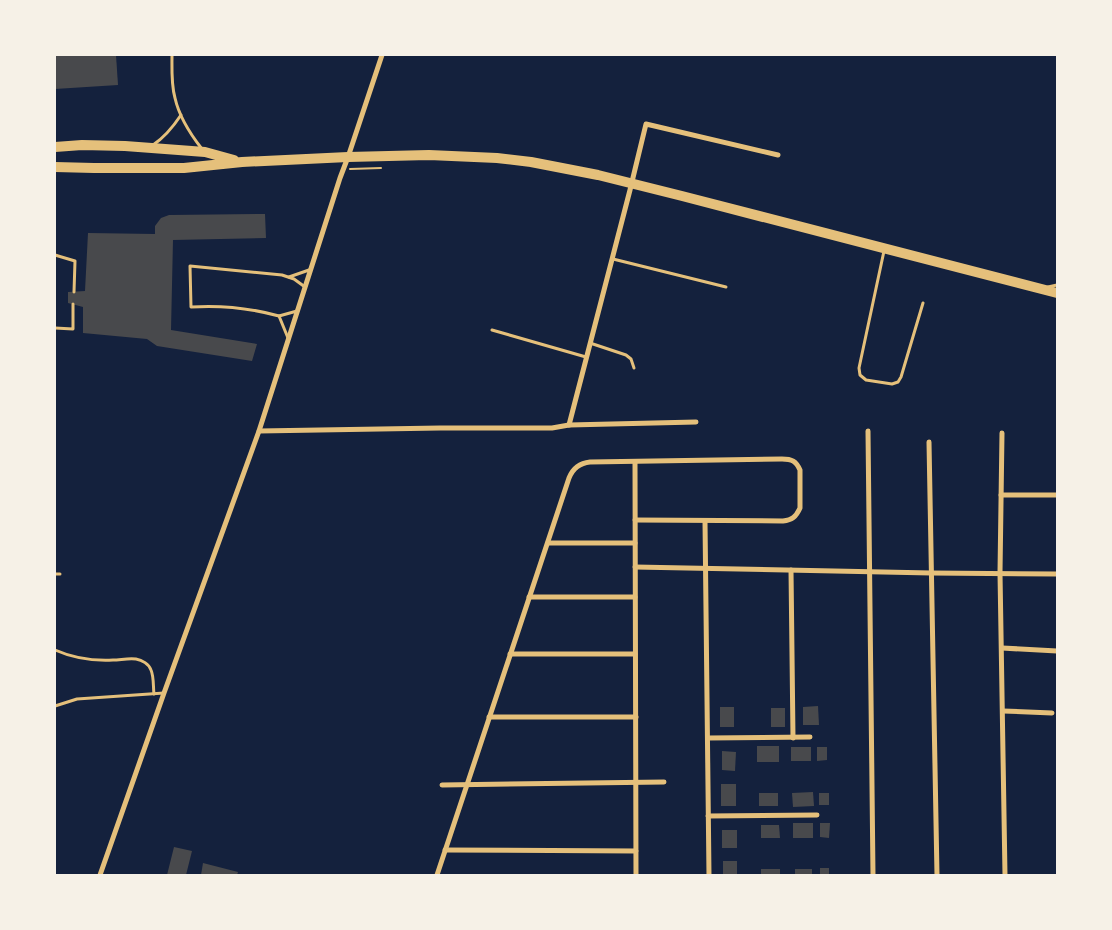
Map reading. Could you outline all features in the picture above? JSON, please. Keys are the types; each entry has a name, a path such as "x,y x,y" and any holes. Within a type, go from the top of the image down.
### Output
{"main road":[{"path":"55,147 82,145 125,146 205,152 242,162"},
{"path":"55,167 184,168 242,162 429,155 497,158 565,168 682,196 1057,293"}],"street":[{"path":"100,875 259,431 310,270 382,55"},
{"path":"569,426 646,124 778,155"},
{"path":"259,431 552,428 696,422"},
{"path":"868,431 873,875"},
{"path":"1002,433 1000,573 1005,875"},
{"path":"929,442 937,875"},
{"path":"437,875 569,478 577,466 590,462 782,459 794,461 800,470 800,508 793,518 783,521 635,520"},
{"path":"635,462 636,875"},
{"path":"1001,495 1057,495"},
{"path":"705,521 709,875"},
{"path":"548,543 635,543"},
{"path":"635,567 1057,574"},
{"path":"791,570 793,738"},
{"path":"529,597 635,597"},
{"path":"1002,648 1057,651"},
{"path":"510,654 636,654"},
{"path":"1003,711 1052,713"},
{"path":"489,717 636,717"},
{"path":"708,738 810,737"},
{"path":"442,785 664,782"},
{"path":"708,816 817,815"},
{"path":"445,850 636,851"}],"lane":[{"path":"172,55 175,98 181,115 196,141 205,152"},
{"path":"149,148 166,134 181,115"},
{"path":"885,249 859,368 860,375 866,380 892,384 898,382 923,303"},
{"path":"55,255 75,261 74,292"},
{"path":"612,258 726,287"},
{"path":"297,311 279,316 227,306 191,307 190,266 276,274 288,277 305,287"},
{"path":"288,277 310,270"},
{"path":"1042,289 1057,285"},
{"path":"55,328 73,329 74,304"},
{"path":"279,316 288,338"},
{"path":"492,330 587,358"},
{"path":"590,343 626,355 631,359 634,368"},
{"path":"55,574 60,574"},
{"path":"55,650 90,660 139,660 147,664 151,670 154,694"},
{"path":"55,706 77,699 164,693"}],"path":[{"path":"343,170 389,167"}],"building":[{"path":"55,55 116,55 118,85 55,89"},
{"path":"265,214 266,238 173,240 171,330 257,344 252,361 157,346 147,339 83,333 83,307 68,303 68,292 85,291 88,233 155,234 155,226 161,218 169,215"},
{"path":"818,706 819,725 803,725 803,707"},
{"path":"720,707 734,707 734,727 720,727"},
{"path":"771,708 785,708 785,727 771,727"},
{"path":"757,746 779,746 779,762 757,762"},
{"path":"791,747 811,747 811,761 791,761"},
{"path":"817,747 827,747 827,760 817,761"},
{"path":"722,751 736,752 735,771 722,770"},
{"path":"721,784 736,784 736,806 721,806"},
{"path":"813,792 814,806 793,807 792,793"},
{"path":"759,793 778,793 778,806 759,806"},
{"path":"819,793 829,793 829,805 819,805"},
{"path":"793,823 813,823 813,838 793,838"},
{"path":"820,823 830,823 829,838 820,837"},
{"path":"761,825 779,825 780,838 761,838"},
{"path":"722,830 737,830 737,848 722,848"},
{"path":"174,847 192,851 186,875 167,875"},
{"path":"723,861 737,861 737,875 723,875"},
{"path":"203,863 238,872 237,875 201,875"},
{"path":"820,868 829,868 829,875 820,875"},
{"path":"761,869 780,869 780,875 761,875"},
{"path":"795,869 812,869 812,875 795,875"}]}
